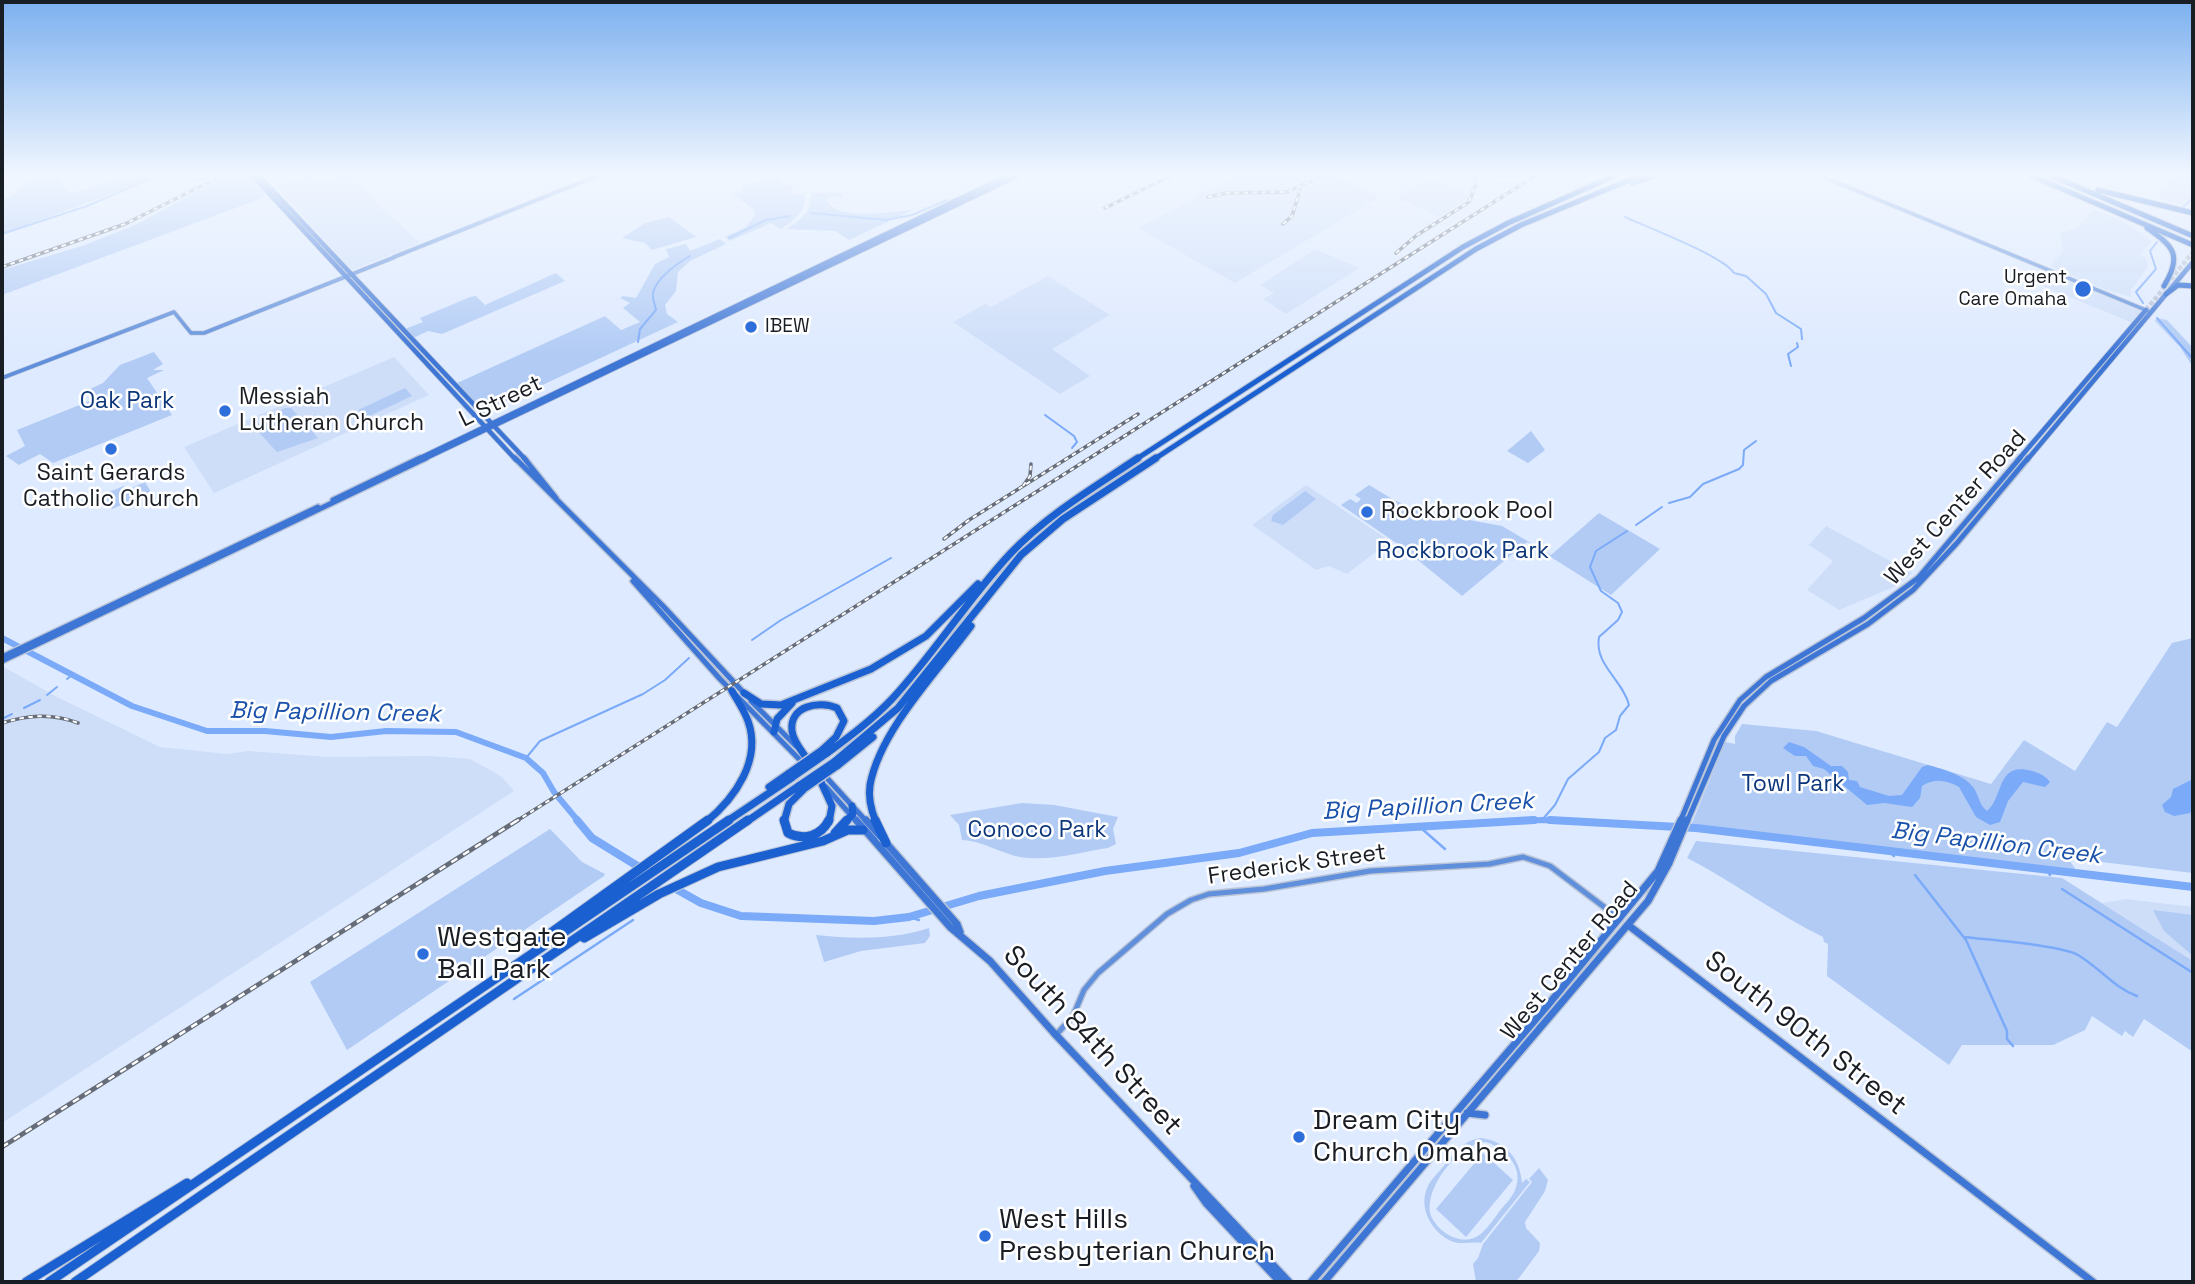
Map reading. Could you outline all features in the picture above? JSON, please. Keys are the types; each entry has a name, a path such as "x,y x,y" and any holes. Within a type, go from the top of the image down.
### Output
{"highway":[{"path":"49,1282 621,888 859,729 891,699 995,570 1029,533 1072,500 1457,250 1486,236"},
{"path":"75,1282 492,996 640,900 689,860 836,764 877,733 913,692 1021,555 1047,531 1460,258 1501,236"},
{"path":"2156,236 2170,248 2175,257 2175,267 2164,286"},
{"path":"2177,276 2193,285"},
{"path":"2166,294 2180,285 2193,285"},
{"path":"886,843 876,826 870,802 871,777 877,761 892,735 1021,555"},
{"path":"744,693 758,703 773,706 871,669 910,647 940,624 983,578 995,570"},
{"path":"674,852 720,811 733,796 747,770 752,744 751,727 746,712 732,691"},
{"path":"774,728 786,708 805,696"},
{"path":"804,758 794,738 793,724 800,711 820,703 837,708 844,721 824,752"},
{"path":"802,787 789,804 783,819 788,832 798,837 814,836 829,823 832,806 822,780"},
{"path":"813,844 837,831 852,817 852,806"},
{"path":"640,900 739,860 813,844 853,828 863,830"},
{"path":"26,1282 265,1135"},
{"path":"84,1282 234,1174"}],"main road":[{"path":"309,236 632,578 663,606 774,728"},
{"path":"312,236 347,276"},
{"path":"2,378 174,312 189,332 204,333 448,236"},
{"name":"L Street","path":"2,659 883,236"},
{"name":"L Street","path":"488,426 890,236"},
{"path":"1966,236 2150,312"},
{"name":"West Center Road","path":"1324,1282 1651,896 1694,808 1724,736 1751,698 1783,674 1898,603 2166,294 2177,276 2193,262"},
{"name":"West Center Road","path":"1311,1282 1658,871 1672,850 1714,740 1727,716 1745,694 1774,671 1832,639 1891,600 1951,544"},
{"path":"632,578 639,590 732,691 804,758"},
{"name":"South 84th Street","path":"822,780 852,806 886,843 924,893"},
{"name":"South 84th Street","path":"822,780 863,830 1289,1282"},
{"name":"South 90th Street","path":"1478,865 1517,858 1541,862 1628,925 2093,1282"},
{"name":"Frederick Street","path":"1056,1035 1073,1016 1084,990 1093,978 1167,914 1189,900 1218,892 1265,889 1370,871 1478,865"},
{"path":"1467,1112 1485,1115"},
{"name":"South 84th Street","path":"1191,1181 1206,1203 1279,1282"}],"shaded area":[{"path":"321,236 412,236 420,243 352,270"},
{"path":"1152,236 1314,236 1235,283"},
{"path":"2060,236 2145,236 2152,241 2140,254 2147,260 2148,267 2131,290 2131,297 2101,288 2050,266 2063,251"},
{"path":"1315,249 1360,268 1286,314 1263,299 1274,293 1260,285"},
{"path":"2048,270 2142,310 2133,323 2035,283"},
{"path":"1048,276 1110,315 1052,349 1090,376 1060,394 953,322 985,304 991,307"},
{"path":"394,357 429,395 214,493 184,447"},
{"path":"1306,485 1390,541 1347,574 1329,566 1316,570 1252,525"},
{"path":"1826,526 1912,573 1896,586 1839,610 1807,590 1833,561 1809,545"},
{"path":"4,667 55,696 160,747 227,754 248,751 329,757 430,756 470,759 501,776 514,791 2,1123"},
{"path":"2126,899 2193,907 2193,961 2102,903"}],"green space":[{"path":"108,236 161,236 2,295 2,270"},
{"path":"727,236 742,236 730,241 725,237"},
{"path":"843,236 858,236 849,240"},
{"path":"696,237 652,250 645,243 622,238"},
{"path":"720,239 726,244 690,261 678,272 676,291 665,305 667,314 678,322 483,410 455,384 605,316 621,330 640,322 623,308 630,303 620,298 636,298 655,264 669,257 666,249 686,244 690,251"},
{"path":"556,273 565,281 442,334 428,331 413,338 405,329 423,322 420,318 470,297 476,296 485,305"},
{"path":"2157,318 2167,320 2193,348 2193,367 2180,347 2155,321"},
{"name":"Oak Park","path":"154,352 163,364 153,370 164,370 147,378 172,415 53,463 40,454 19,465 6,456 25,446 17,430 92,400 88,390 103,383 120,365"},
{"path":"405,388 412,396 365,418 358,410"},
{"path":"285,408 291,408 318,438 277,452 255,428 260,421"},
{"path":"1531,431 1545,450 1528,463 1507,451"},
{"path":"145,482 151,492 112,509 104,494 124,486 127,490"},
{"name":"Rockbrook Park","path":"1369,485 1420,511 1502,526 1551,555 1599,513 1660,549 1611,595 1527,542 1462,596 1402,547 1341,505 1350,499 1357,503 1361,499 1355,495"},
{"path":"1305,491 1316,499 1283,525 1271,521 1273,515"},
{"name":"Towl Park","path":"2193,638 2193,873 2068,858 2078,873 1690,828 1725,742 1735,744 1735,736 1742,724 1816,731 1991,784 2024,740 2075,771 2107,722 2117,727 2172,643"},
{"name":"Conoco Park","path":"1022,803 1054,805 1118,817 1113,829 1116,844 1108,848 1053,857 1020,857 962,840 959,825 950,815"},
{"name":"Westgate Ball Park","path":"550,829 582,862 605,874 604,876 347,1050 310,982"},
{"path":"1696,841 2062,878 2193,961 2193,1052 2144,1019 2133,1037 2125,1031 2122,1036 2092,1016 2085,1030 2053,1045 1962,1045 1949,1065 1827,976 1828,944 1823,937 1687,858"},
{"path":"2153,910 2193,915 2193,956 2164,931"},
{"path":"929,928 930,936 925,943 861,951 824,962 816,935 873,938"},
{"path":"1475,1139 1490,1140 1504,1147 1518,1166 1522,1183 1526,1179 1530,1182 1481,1243 1457,1243 1436,1230 1427,1216 1424,1200 1429,1184 1457,1150","holes":["1485,1142 1506,1154 1515,1166 1515,1190 1482,1233 1468,1239 1454,1238 1441,1230 1432,1218 1432,1195 1444,1171 1464,1151 1475,1144"]},
{"path":"1483,1153 1513,1180 1466,1237 1436,1209"},
{"path":"1539,1168 1548,1180 1545,1191 1525,1222 1526,1228 1540,1243 1539,1251 1516,1282 1476,1282 1473,1264 1483,1244 1532,1182 1529,1179"}],"water":[{"path":"1789,742 1804,747 1831,766 1842,766 1848,772 1849,780 1857,781 1860,787 1889,796 1902,795 1922,767 1928,765 1969,782 1987,811 2002,782 2012,771 2032,771 2050,782 2045,787 2023,782 2008,801 2000,822 1990,825 1976,817 1959,787 1945,781 1922,786 1920,798 1912,807 1884,803 1867,805 1824,769 1813,766 1806,756 1795,756 1783,748"},
{"path":"2193,779 2193,808 2190,813 2174,816 2165,812 2162,805 2171,797 2173,789"}],"waterway":[{"path":"729,238 733,236"},
{"path":"1668,236 1715,258 1734,273 1746,276 1766,294 1776,313 1801,329 1802,339"},
{"path":"2143,303 2136,292 2156,269 2150,251 2157,242"},
{"path":"638,342 640,329 656,310 653,295 658,282 690,256"},
{"path":"2157,318 2193,359"},
{"path":"1791,366 1788,354 1798,347 1797,343"},
{"path":"1045,415 1074,436 1077,442 1072,448"},
{"path":"1669,503 1690,497 1703,484 1739,469 1743,465 1744,450 1756,441"},
{"path":"1636,525 1662,507"},
{"path":"1542,820 1555,805 1568,779 1599,752 1605,738 1616,730 1620,716 1629,705 1605,664 1599,647 1599,637 1618,620 1622,612 1618,603 1601,591 1590,567 1596,551 1627,531"},
{"path":"752,640 781,620 891,558"},
{"name":"Big Papillion Creek","path":"2,638 132,706 207,731 265,731 331,737 386,731 456,732 526,758 543,773 554,792 579,822"},
{"path":"526,758 540,741 643,694 665,680 689,658"},
{"name":"Big Papillion Creek","path":"67,679 72,675"},
{"path":"47,695 57,687"},
{"path":"24,708 40,700"},
{"path":"2,719 12,714"},
{"name":"Big Papillion Creek","path":"577,820 592,838 639,867"},
{"name":"Big Papillion Creek","path":"676,889 701,903 741,916 874,921 909,917 979,896 1105,871 1239,853 1312,833 1534,820"},
{"name":"Big Papillion Creek","path":"1550,820 1696,828 2193,887"},
{"name":"Big Papillion Creek","path":"1503,822 1584,822"},
{"path":"1421,828 1445,849"},
{"name":"Big Papillion Creek","path":"1887,850 1894,856"},
{"name":"Big Papillion Creek","path":"2046,869 2050,875"},
{"path":"1915,875 1966,940 2007,1031 2007,1039 2013,1046"},
{"path":"2062,889 2193,973"},
{"name":"Big Papillion Creek","path":"909,917 919,920"},
{"path":"514,999 633,920"},
{"path":"1964,937 2069,951 2086,960 2121,988 2137,996"}],"tunnel":[{"path":"2146,310 2193,252"}],"railway":[{"path":"2,267 91,236"},
{"path":"1396,253 1416,236"},
{"path":"515,822 1440,236"},
{"path":"944,539 969,520 1138,414"},
{"path":"1023,486 1030,476 1031,464"},
{"path":"2,723 40,716 78,723"},
{"path":"2,1147 518,820"}],"place":[{"name":"Urgent Care Omaha","path":"2083,289"},
{"name":"IBEW","path":"751,327"},
{"name":"Messiah Lutheran Church","path":"225,411"},
{"name":"Saint Gerards Catholic Church","path":"111,449"},
{"name":"Rockbrook Pool","path":"1367,512"},
{"name":"Westgate Ball Park","path":"423,954"},
{"name":"Dream City Church Omaha","path":"1299,1137"},
{"name":"West Hills Presbyterian Church","path":"985,1236"}]}
